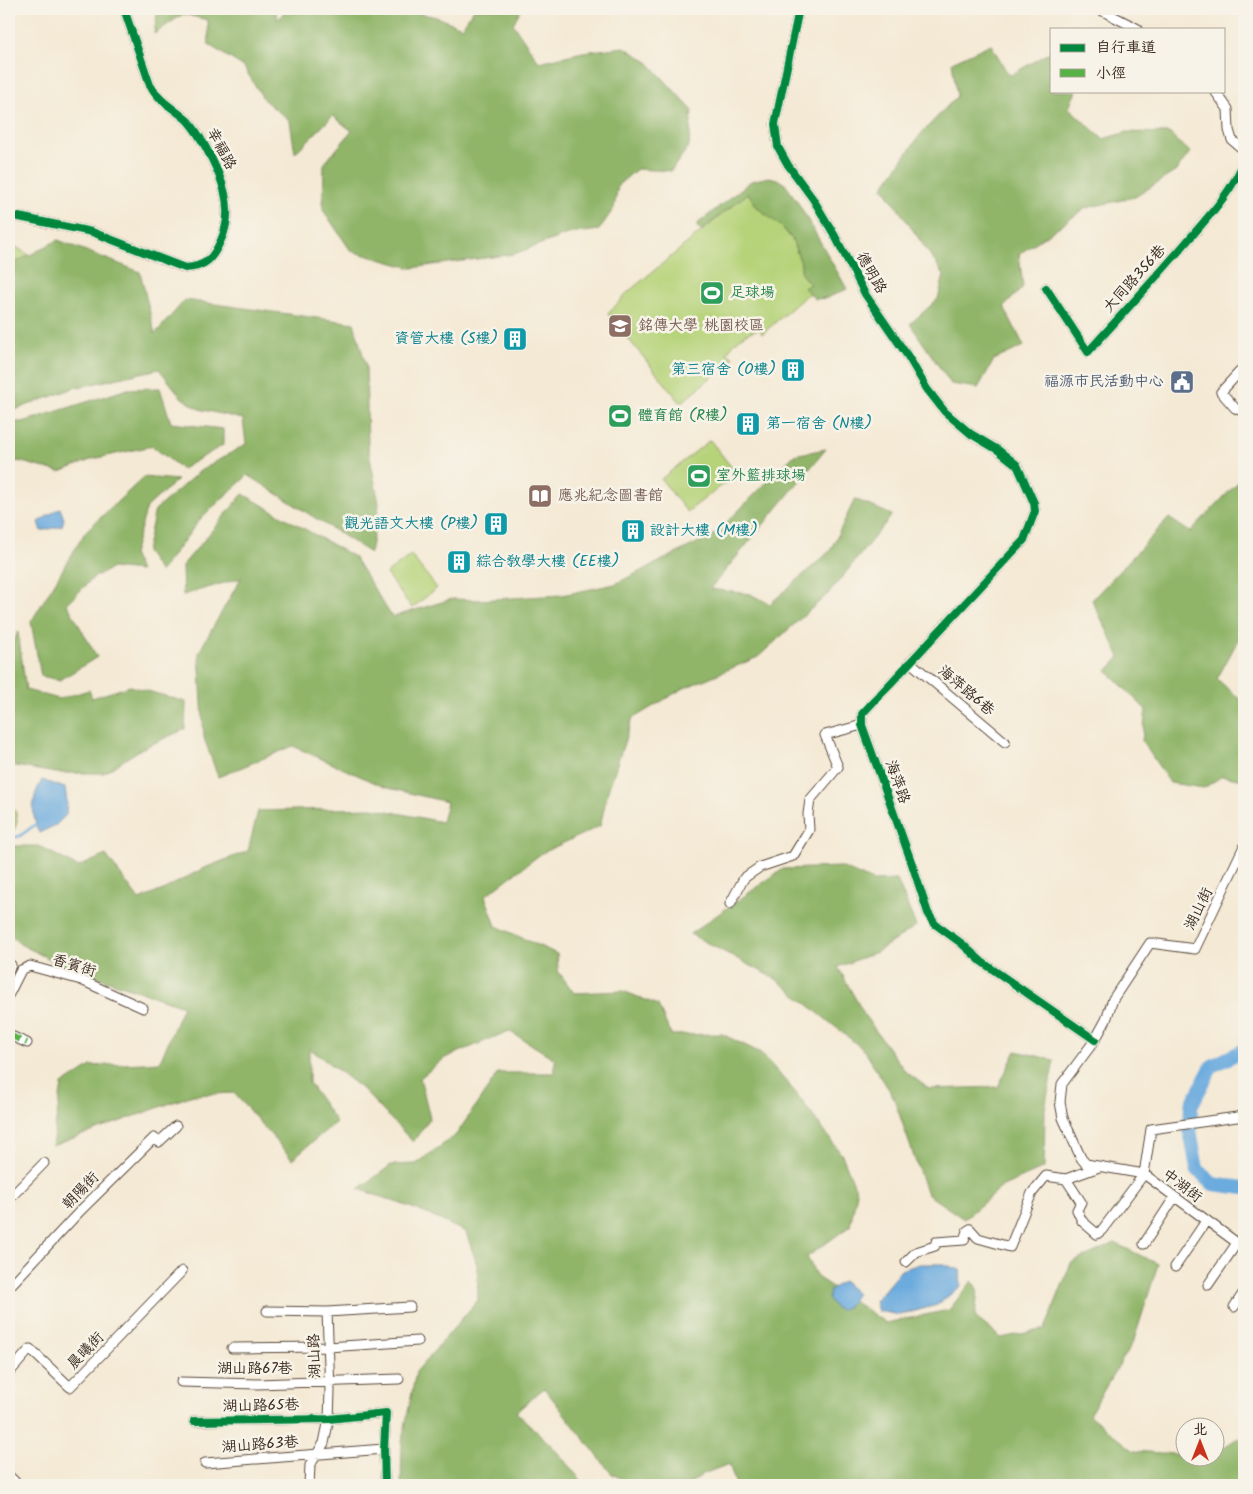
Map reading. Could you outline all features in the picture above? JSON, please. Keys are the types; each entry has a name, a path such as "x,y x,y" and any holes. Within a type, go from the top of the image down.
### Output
{"street":[{"name":"幸福路","path":"9,215 92,232 185,268 198,267 215,255 226,229 225,190 219,173 198,133 181,115 155,95 124,9"},
{"name":"德明路","path":"799,9 775,124 778,147 835,236 865,294 909,358 927,389 945,412 971,434 998,450 1017,465 1034,503 1035,511 1024,540 910,662"},
{"path":"1099,9 1136,28"},
{"path":"1217,92 1228,109 1229,130 1232,140 1244,150"},
{"name":"大同路356巷","path":"1046,288 1088,352 1165,268 1210,214 1240,173 1244,161"},
{"path":"1244,367 1221,392 1235,408 1244,412"},
{"path":"730,904 744,878 760,867 793,856 809,830 808,814 810,800 838,767 825,735 862,725 862,714 910,662"},
{"name":"海萍路6巷","path":"910,662 1005,742"},
{"name":"海萍路","path":"862,725 928,913 935,924 962,942 982,962 1095,1040"},
{"name":"湖山街","path":"1095,1040 1106,1020 1113,999 1150,943 1195,950 1244,846"},
{"name":"香賓街","path":"9,994 21,970 30,966 81,980 143,1008"},
{"path":"9,1035 27,1043"},
{"name":"中湖街","path":"1095,1040 1062,1084 1060,1102 1063,1118 1081,1158 1086,1164 1144,1174 1174,1198 1241,1245"},
{"path":"1066,1179 1081,1202 1077,1210 1082,1221 1097,1234 1144,1174 1151,1129 1244,1116"},
{"name":"朝陽街","path":"9,1287 154,1138 158,1142 176,1126"},
{"path":"9,1199 44,1162"},
{"path":"906,1262 916,1252 935,1246 936,1242 964,1240 967,1231 970,1229 978,1238 1010,1247 1032,1193 1046,1176 1066,1179 1099,1166"},
{"path":"1144,1244 1174,1198"},
{"path":"1176,1267 1206,1221"},
{"path":"1208,1284 1241,1245"},
{"name":"晨曦街","path":"9,1373 30,1349 70,1387 182,1271"},
{"path":"1234,1307 1244,1292"},
{"path":"267,1311 327,1312 410,1307"},
{"name":"湖山路","path":"309,1485 310,1465 324,1443 329,1419 330,1382 327,1312"},
{"path":"232,1348 328,1347 418,1341"},
{"name":"湖山路67巷","path":"181,1382 258,1384 399,1379"},
{"name":"湖山路65巷","path":"194,1421 329,1419 386,1413 384,1449"},
{"path":"384,1449 385,1485"},
{"name":"湖山路63巷","path":"205,1463 384,1449"},
{"path":"9,1476 18,1485"}],"green space":[{"path":"158,9 275,9 278,20 286,9 401,9 436,17 462,27 474,9 521,9 513,24 539,62 583,52 624,47 647,61 692,110 689,146 671,171 637,169 618,185 614,208 599,230 568,234 514,254 411,268 351,251 323,210 324,164 352,131 333,116 295,153 290,121 264,100 244,67 209,45 208,20 183,14 154,34"},
{"path":"991,44 1009,76 1050,52 1050,92 1076,92 1069,108 1103,139 1127,132 1169,133 1190,152 1176,171 1135,197 1086,208 1019,254 1023,287 1004,307 1024,346 994,360 978,388 951,384 910,324 938,299 944,275 883,187 920,135 957,96 952,62"},
{"path":"769,177 785,184 797,201 847,289 827,298 815,299 804,288 810,284 801,274 801,263 792,239 782,227 758,208 748,193 701,231 696,225 751,181"},
{"path":"748,193 758,208 782,227 792,239 801,263 802,274 810,284 804,288 809,293 762,334 760,329 749,332 741,337 727,353 734,358 681,403 608,314 628,292"},
{"path":"58,240 140,272 155,334 185,300 354,323 366,366 368,447 379,504 370,553 248,475 201,518 160,572 146,552 155,510 200,471 246,444 243,419 199,409 182,398 159,369 74,388 9,412 9,266"},
{"path":"9,243 43,263 9,277"},
{"path":"160,388 171,423 223,429 223,445 182,469 152,446 93,459 60,472 18,461 9,466 9,422 23,422 128,389"},
{"name":"室外籃排球場","path":"710,440 737,474 687,512 661,479"},
{"path":"826,449 710,589 750,594 770,604 830,551 855,499 892,515 830,592 758,657 682,689 632,719 608,791 600,826 542,853 485,896 496,926 557,954 558,971 574,993 623,991 658,1005 671,1035 722,1034 761,1053 796,1093 842,1155 857,1192 850,1226 807,1257 817,1277 886,1323 949,1310 972,1281 978,1290 975,1317 1001,1338 1045,1329 1071,1263 1115,1243 1158,1264 1134,1340 1089,1415 1134,1451 1176,1454 1176,1466 1226,1466 1226,1446 1244,1434 1244,1485 1212,1485 1203,1483 1201,1485 736,1485 729,1464 703,1474 688,1485 632,1485 611,1473 544,1388 516,1412 551,1445 585,1485 401,1485 402,1442 416,1372 478,1300 477,1265 466,1232 418,1210 359,1189 391,1165 416,1164 456,1135 498,1073 555,1073 555,1059 509,1031 445,1058 420,1078 430,1118 413,1142 362,1089 309,1048 309,1083 336,1122 292,1159 234,1093 193,1095 52,1146 62,1085 91,1066 160,1062 183,1006 61,965 20,944 9,934 9,846 39,846 78,867 106,855 139,900 163,890 202,869 248,851 258,811 372,808 442,822 447,802 384,787 293,746 218,777 204,738 199,652 241,578 183,595 182,566 243,494 354,557 392,617 452,599 479,600 562,595 615,584 715,534 794,455"},
{"path":"1244,476 1244,629 1217,679 1244,703 1244,780 1222,776 1204,788 1170,783 1142,741 1146,710 1107,671 1120,657 1092,600 1169,518 1190,532"},
{"path":"144,477 177,480 147,507 133,554 140,571 112,568 93,578 67,604 97,657 60,680 41,676 31,622 86,531"},
{"path":"411,555 437,588 412,608 386,574"},
{"path":"18,632 26,690 59,699 89,690 92,698 130,686 186,702 185,729 141,749 104,773 56,773 9,765 9,652"},
{"path":"9,803 15,811 17,819 13,831 9,835 11,822"},
{"path":"841,867 873,881 897,880 916,926 877,952 838,967 865,1016 905,1071 929,1089 998,1087 1016,1051 1054,1060 1045,1108 1044,1168 1003,1186 964,1219 927,1194 893,1096 864,1050 776,979 690,934 783,869"}],"water":[{"path":"60,508 64,519 62,526 41,531 38,522"},
{"path":"42,780 65,788 67,801 66,815 56,825 39,833 33,806"},
{"path":"920,1264 943,1264 960,1270 961,1286 937,1305 900,1315 878,1311 875,1301 901,1270"},
{"path":"843,1281 857,1293 849,1306 840,1310 835,1308 828,1299 830,1290"}],"waterway":[{"path":"9,839 20,836 36,824"},
{"path":"1244,1050 1212,1066 1191,1106 1190,1130 1197,1169 1213,1184 1244,1188"}],"marked path":[{"path":"9,1035 27,1043"}],"cycle path":[{"path":"9,215 92,232 185,268 204,263 215,252 221,240 227,216 227,204 221,180 211,157 193,127 183,116 163,101 150,85 124,9"},
{"path":"799,9 775,124 778,147 835,236 865,294 909,358 927,389 945,412 971,434 998,450 1017,465 1034,503 1035,511 1024,540 862,714 862,725 928,913 935,924 961,943 982,962 1095,1040"},
{"path":"1046,288 1088,352 1213,211 1234,182 1244,161"},
{"path":"194,1421 329,1419 386,1413 385,1485"}],"place":[{"name":"足球場","path":"712,293"},
{"name":"銘傳大學 桃園校區","path":"620,326"},
{"name":"資管大樓 (S樓)","path":"515,339"},
{"name":"第三宿舍 (O樓)","path":"793,370"},
{"name":"福源市民活動中心","path":"1182,382"},
{"name":"體育館 (R樓)","path":"620,416"},
{"name":"第一宿舍 (N樓)","path":"748,424"},
{"name":"室外籃排球場","path":"699,476"},
{"name":"應兆紀念圖書館","path":"540,496"},
{"name":"觀光語文大樓 (P樓)","path":"496,524"},
{"name":"設計大樓 (M樓)","path":"633,531"},
{"name":"綜合教學大樓 (EE樓)","path":"459,562"}]}
